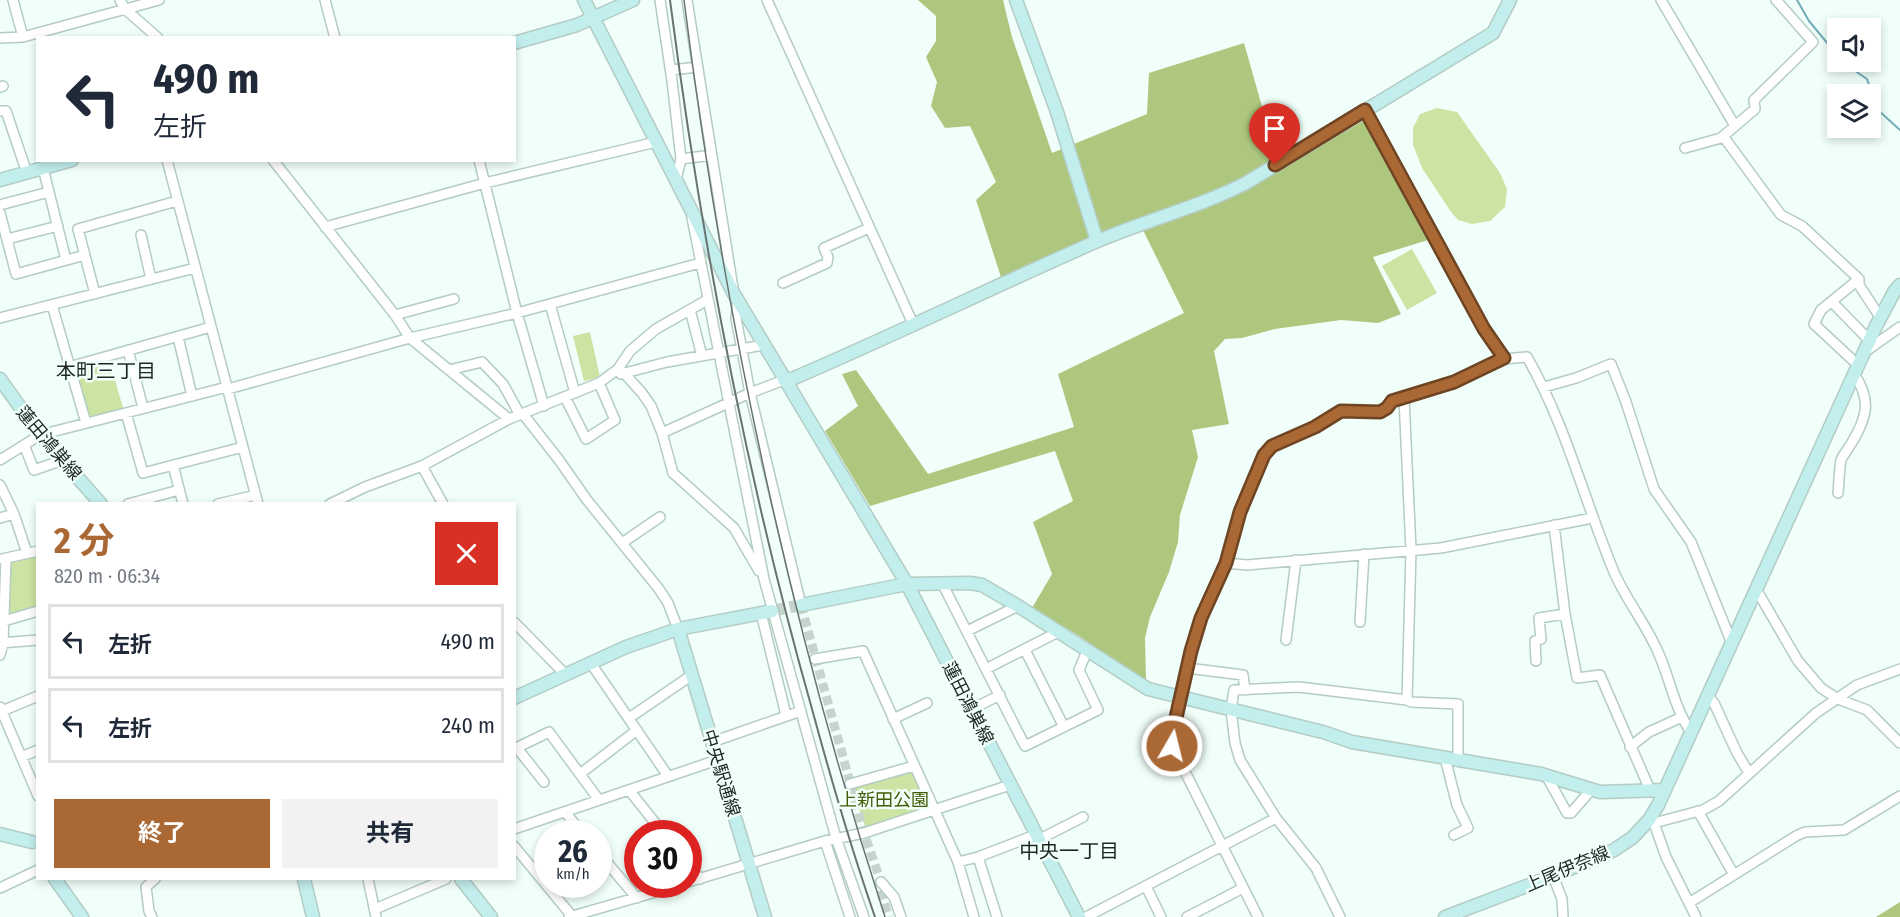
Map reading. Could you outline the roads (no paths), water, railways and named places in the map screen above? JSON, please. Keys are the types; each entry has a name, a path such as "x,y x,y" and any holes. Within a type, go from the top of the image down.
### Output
{"street":[{"path":"13,0 23,38"},
{"path":"120,0 125,9 156,36"},
{"path":"0,38 23,38 159,0"},
{"path":"325,0 334,36"},
{"name":"蓮田鴻巣線","path":"584,0 736,297 907,584 1079,917"},
{"path":"516,41 593,19 633,0"},
{"path":"660,0 681,159 676,180"},
{"path":"687,0 736,297 736,318 750,393 801,605 907,584 970,583 982,585 1148,689 1323,732 1359,744 1546,775 1591,790 1607,792 1665,790"},
{"path":"767,0 914,326"},
{"path":"1016,0 1057,112 1097,242"},
{"path":"662,433 750,393 794,378 914,326 1097,242 1225,194 1313,144 1493,33 1510,0"},
{"path":"1661,0 1734,126"},
{"path":"1684,148 1723,136 1755,109 1754,100 1813,42 1776,0"},
{"path":"671,70 698,67"},
{"path":"1365,110 1484,329 1504,358"},
{"path":"0,111 6,111 27,173"},
{"path":"1723,136 1781,215 1802,226 1859,279 1859,285 1880,317"},
{"path":"325,227 485,183 656,142"},
{"path":"681,159 712,155"},
{"path":"0,180 65,162"},
{"path":"167,162 257,500 238,502"},
{"path":"275,162 395,315 410,338 509,419"},
{"path":"480,162 517,313 544,406"},
{"path":"43,168 66,260"},
{"path":"0,205 49,192"},
{"path":"95,294 78,229 177,201"},
{"path":"690,206 764,579 766,612 786,715"},
{"path":"0,213 16,274 85,255"},
{"path":"7,239 58,226"},
{"path":"783,283 827,263 828,257 824,248 869,228"},
{"path":"141,235 151,279"},
{"path":"0,460 40,435 227,388 410,338 517,313 700,263"},
{"path":"0,318 195,268"},
{"path":"1838,494 1842,459 1857,434 1866,410 1865,398 1856,370 1814,324 1821,310 1859,279"},
{"name":"上尾伊奈線","path":"1445,917 1614,850 1652,821 1731,641 1869,340 1900,285"},
{"path":"395,315 454,299"},
{"path":"618,373 630,351 656,329 707,300"},
{"path":"1832,302 1869,340"},
{"path":"550,304 575,393"},
{"path":"52,305 86,423"},
{"path":"690,310 702,356"},
{"path":"69,367 211,327"},
{"path":"1864,352 1900,327"},
{"path":"178,337 192,396"},
{"path":"334,502 365,487 422,466 509,419 566,397 618,373 764,345"},
{"path":"128,350 143,408"},
{"path":"1257,917 1171,740 1201,618 1226,563 1240,512 1264,455 1272,446 1315,427 1341,411 1380,412 1392,401 1454,382 1504,358 1527,357 1544,387 1616,576 1662,660 1682,717 1691,732"},
{"path":"450,370 482,362 503,384 521,415 559,460 586,500 668,603 678,629"},
{"path":"1544,387 1576,378 1611,364 1626,402 1654,489 1691,542 1731,641"},
{"path":"618,373 651,406 662,433 673,473 734,528 764,579"},
{"name":"蓮田鴻巣線","path":"0,379 40,435 99,502"},
{"path":"566,397 586,439 615,420 599,383"},
{"path":"1404,398 1411,550 1407,700"},
{"path":"126,413 142,473 243,447"},
{"path":"24,445 34,470 63,460"},
{"path":"172,465 182,502"},
{"path":"422,466 442,502"},
{"path":"0,485 14,513 27,553"},
{"path":"135,502 179,490"},
{"path":"0,518 14,513"},
{"path":"622,543 660,517"},
{"path":"1226,563 1247,565 1441,548 1592,518"},
{"path":"1554,525 1565,614 1577,678 1600,675 1650,790"},
{"path":"0,655 4,621 3,559 36,551"},
{"path":"1360,622 1364,554"},
{"path":"1286,640 1296,560"},
{"path":"942,583 1025,746 1098,710 1079,670 1087,651"},
{"path":"1756,589 1798,661 1821,688 1838,699 1867,710 1900,743"},
{"path":"967,631 1018,606"},
{"path":"4,621 36,612"},
{"path":"516,697 590,662 678,629 766,612"},
{"path":"766,612 801,711 836,838 864,917"},
{"path":"1536,661 1535,641 1541,639 1539,618 1565,614"},
{"path":"516,624 564,674"},
{"name":"中央駅通線","path":"678,629 765,917"},
{"path":"986,669 1058,632"},
{"path":"1,643 36,640"},
{"path":"1025,650 1064,727"},
{"path":"815,659 864,651 958,862 974,917"},
{"path":"590,662 668,776"},
{"path":"1187,668 1244,675 1245,690"},
{"path":"1696,917 1666,857 1652,821 1698,811 1719,801 1816,713 1857,685 1900,669"},
{"path":"629,718 692,675"},
{"path":"1340,917 1316,868 1276,818 1240,760 1235,743 1231,710 1234,690 1299,687 1411,702 1458,704 1458,760"},
{"path":"972,709 999,695"},
{"path":"1707,695 1714,703 1749,773"},
{"path":"36,697 1,709 36,791"},
{"path":"893,719 927,703"},
{"path":"712,742 801,711"},
{"path":"1630,747 1649,732 1682,717"},
{"path":"580,774 637,730"},
{"path":"544,782 516,748 549,732 599,800"},
{"path":"21,757 36,751"},
{"path":"1444,758 1457,805 1468,828 1454,835"},
{"path":"516,828 717,760"},
{"path":"850,784 914,766"},
{"path":"1546,775 1567,813 1571,813 1591,790"},
{"path":"702,878 825,841 864,833 1010,784"},
{"path":"629,790 653,820"},
{"path":"1689,903 1796,836 1805,832 1844,830 1900,796"},
{"path":"1698,811 1734,875"},
{"path":"565,812 572,820"},
{"path":"958,862 1037,837 1083,817"},
{"path":"1086,917 1276,818"},
{"path":"0,834 36,844"},
{"path":"825,841 850,917"},
{"path":"516,849 570,917 637,898"},
{"path":"978,857 997,917"},
{"path":"612,869 624,883"},
{"path":"0,888 36,871"},
{"path":"1553,876 1562,899 1563,917"},
{"path":"56,880 81,917"},
{"path":"152,917 146,887 154,880"},
{"path":"304,880 313,917"},
{"path":"368,880 376,913 444,880"},
{"path":"462,880 491,917"},
{"path":"881,882 894,897 901,917"},
{"path":"1146,886 1161,917"},
{"path":"1186,917 1244,888"}],"waterway":[{"path":"1797,0 1809,21 1827,43"},
{"path":"1857,72 1867,79 1878,110 1900,130"}],"tunnel":[{"path":"801,605 864,833 881,882 882,896 889,917"},
{"path":"772,611 801,605"}],"tram line":[{"path":"684,0 718,233 763,463 818,692 885,917"}],"railway":[{"path":"670,0 711,268 746,446 766,534 812,709 875,917"}],"district":[{"name":"本町三丁目","path":"106,371"},
{"name":"中央一丁目","path":"1069,851"}],"park label":[{"name":"上新田公園","path":"884,800"}]}
